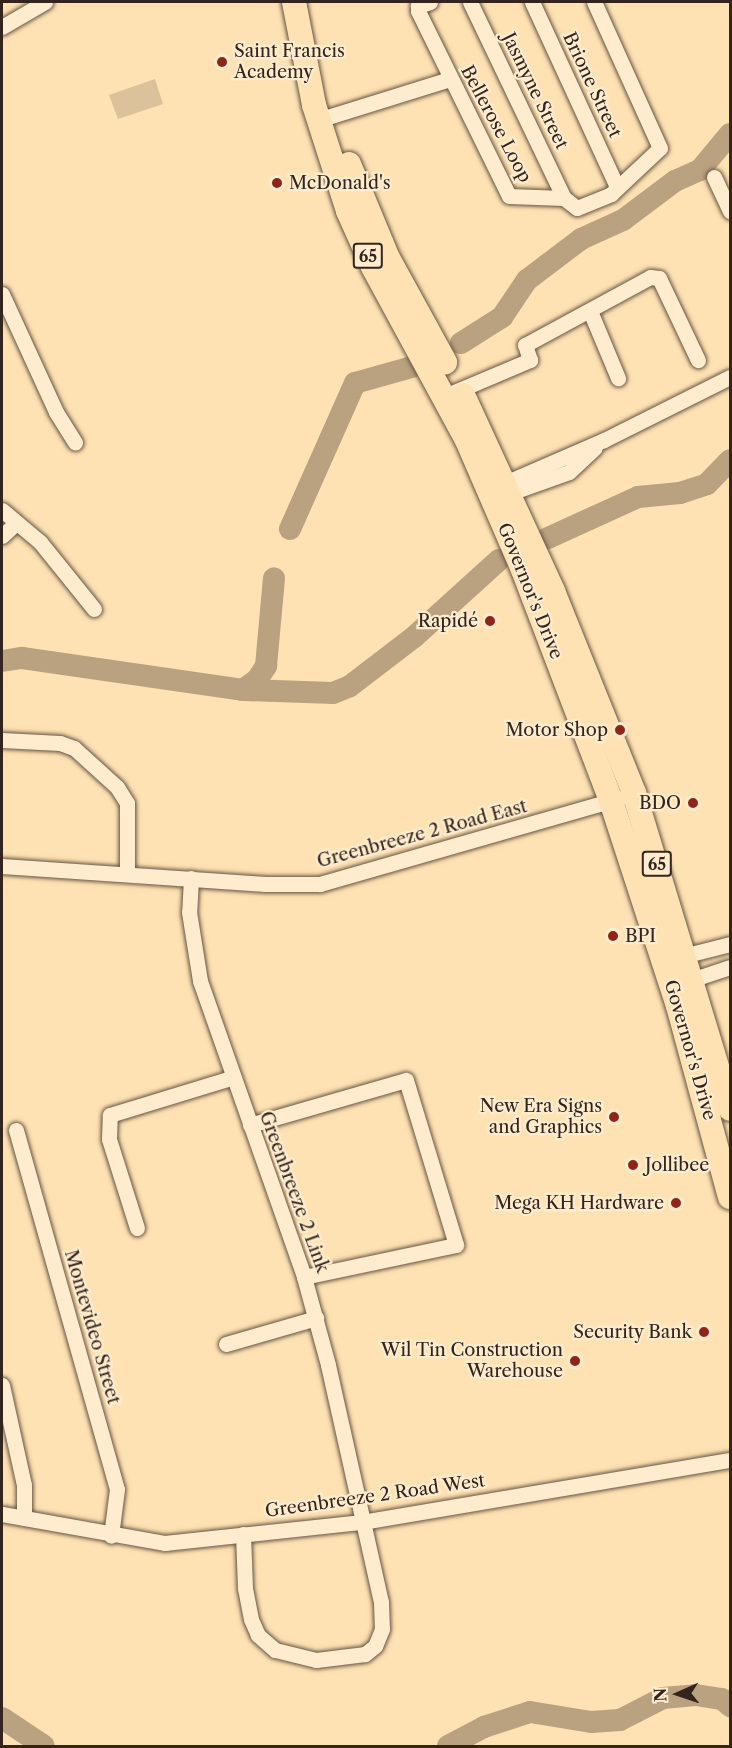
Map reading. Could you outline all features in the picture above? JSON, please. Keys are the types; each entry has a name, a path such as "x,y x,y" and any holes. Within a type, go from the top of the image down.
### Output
{"main road":[{"name":"Governor's Drive","path":"294,2 333,116 381,242 499,492 634,793 675,958 730,1109"},
{"name":"Governor's Drive","path":"309,2 333,116"},
{"name":"Governor's Drive","path":"531,566 611,801 675,958"},
{"name":"Governor's Drive","path":"685,990 730,1197"}],"street":[{"path":"2,27 45,2"},
{"name":"Bellerose Loop","path":"430,2 418,6 418,11 509,196 564,198 577,208 611,194 616,185 660,148 594,2"},
{"name":"Jasmyne Street","path":"470,2 564,198"},
{"name":"Brione Street","path":"532,2 616,185"},
{"path":"333,116 350,105 448,75"},
{"path":"714,177 730,207"},
{"path":"453,393 530,360 525,345 655,276 698,360"},
{"path":"2,294 7,319 56,412 75,442"},
{"path":"590,310 618,378"},
{"path":"499,492 516,491 569,472 604,440 730,377"},
{"path":"2,510 15,524 40,542 93,609"},
{"path":"2,536 15,524"},
{"path":"2,740 60,743 74,748 117,787 127,803 127,874"},
{"name":"Greenbreeze 2 Road East","path":"2,866 320,884 634,793"},
{"name":"Greenbreeze 2 Link","path":"191,878 189,912 200,981 231,1078 304,1277 316,1318 362,1522"},
{"path":"675,958 730,944"},
{"path":"685,990 727,970"},
{"path":"137,1228 109,1139 110,1115 231,1078"},
{"path":"250,1125 406,1080 456,1245 304,1277"},
{"name":"Montevideo Street","path":"16,1130 117,1489 111,1536"},
{"path":"226,1344 316,1318"},
{"path":"2,1385 8,1436 24,1485 24,1518"},
{"name":"Greenbreeze 2 Road West","path":"2,1514 111,1536 165,1543 362,1522 730,1460"},
{"path":"243,1534 245,1588 258,1635 275,1650 316,1660 365,1654 375,1646 382,1629 381,1602 362,1522"}],"shaded area":[{"path":"155,79 163,104 118,119 109,95"}],"waterway":[{"path":"461,343 502,317 527,280 581,239 623,220 675,181 700,170 730,134"},
{"path":"290,529 355,383 412,367"},
{"path":"548,538 638,497 680,493 707,484 730,460"},
{"path":"2,661 22,658 243,690 333,693 350,686 414,637 499,560"},
{"path":"243,690 257,680 266,666 274,578"},
{"path":"448,1746 484,1727 530,1712 591,1722 620,1720 663,1698 696,1695 722,1699 730,1706"},
{"path":"2,1718 44,1746"}],"place":[{"name":"Saint Francis Academy","path":"222,62"},
{"name":"McDonald's","path":"277,183"},
{"name":"Rapidé","path":"490,621"},
{"name":"Motor Shop","path":"620,730"},
{"name":"BDO","path":"693,803"},
{"name":"BPI","path":"613,936"},
{"name":"New Era Signs and Graphics","path":"614,1117"},
{"name":"Jollibee","path":"633,1165"},
{"name":"Mega KH Hardware","path":"676,1203"},
{"name":"Security Bank","path":"704,1332"},
{"name":"Wil Tin Construction Warehouse","path":"575,1361"}]}
